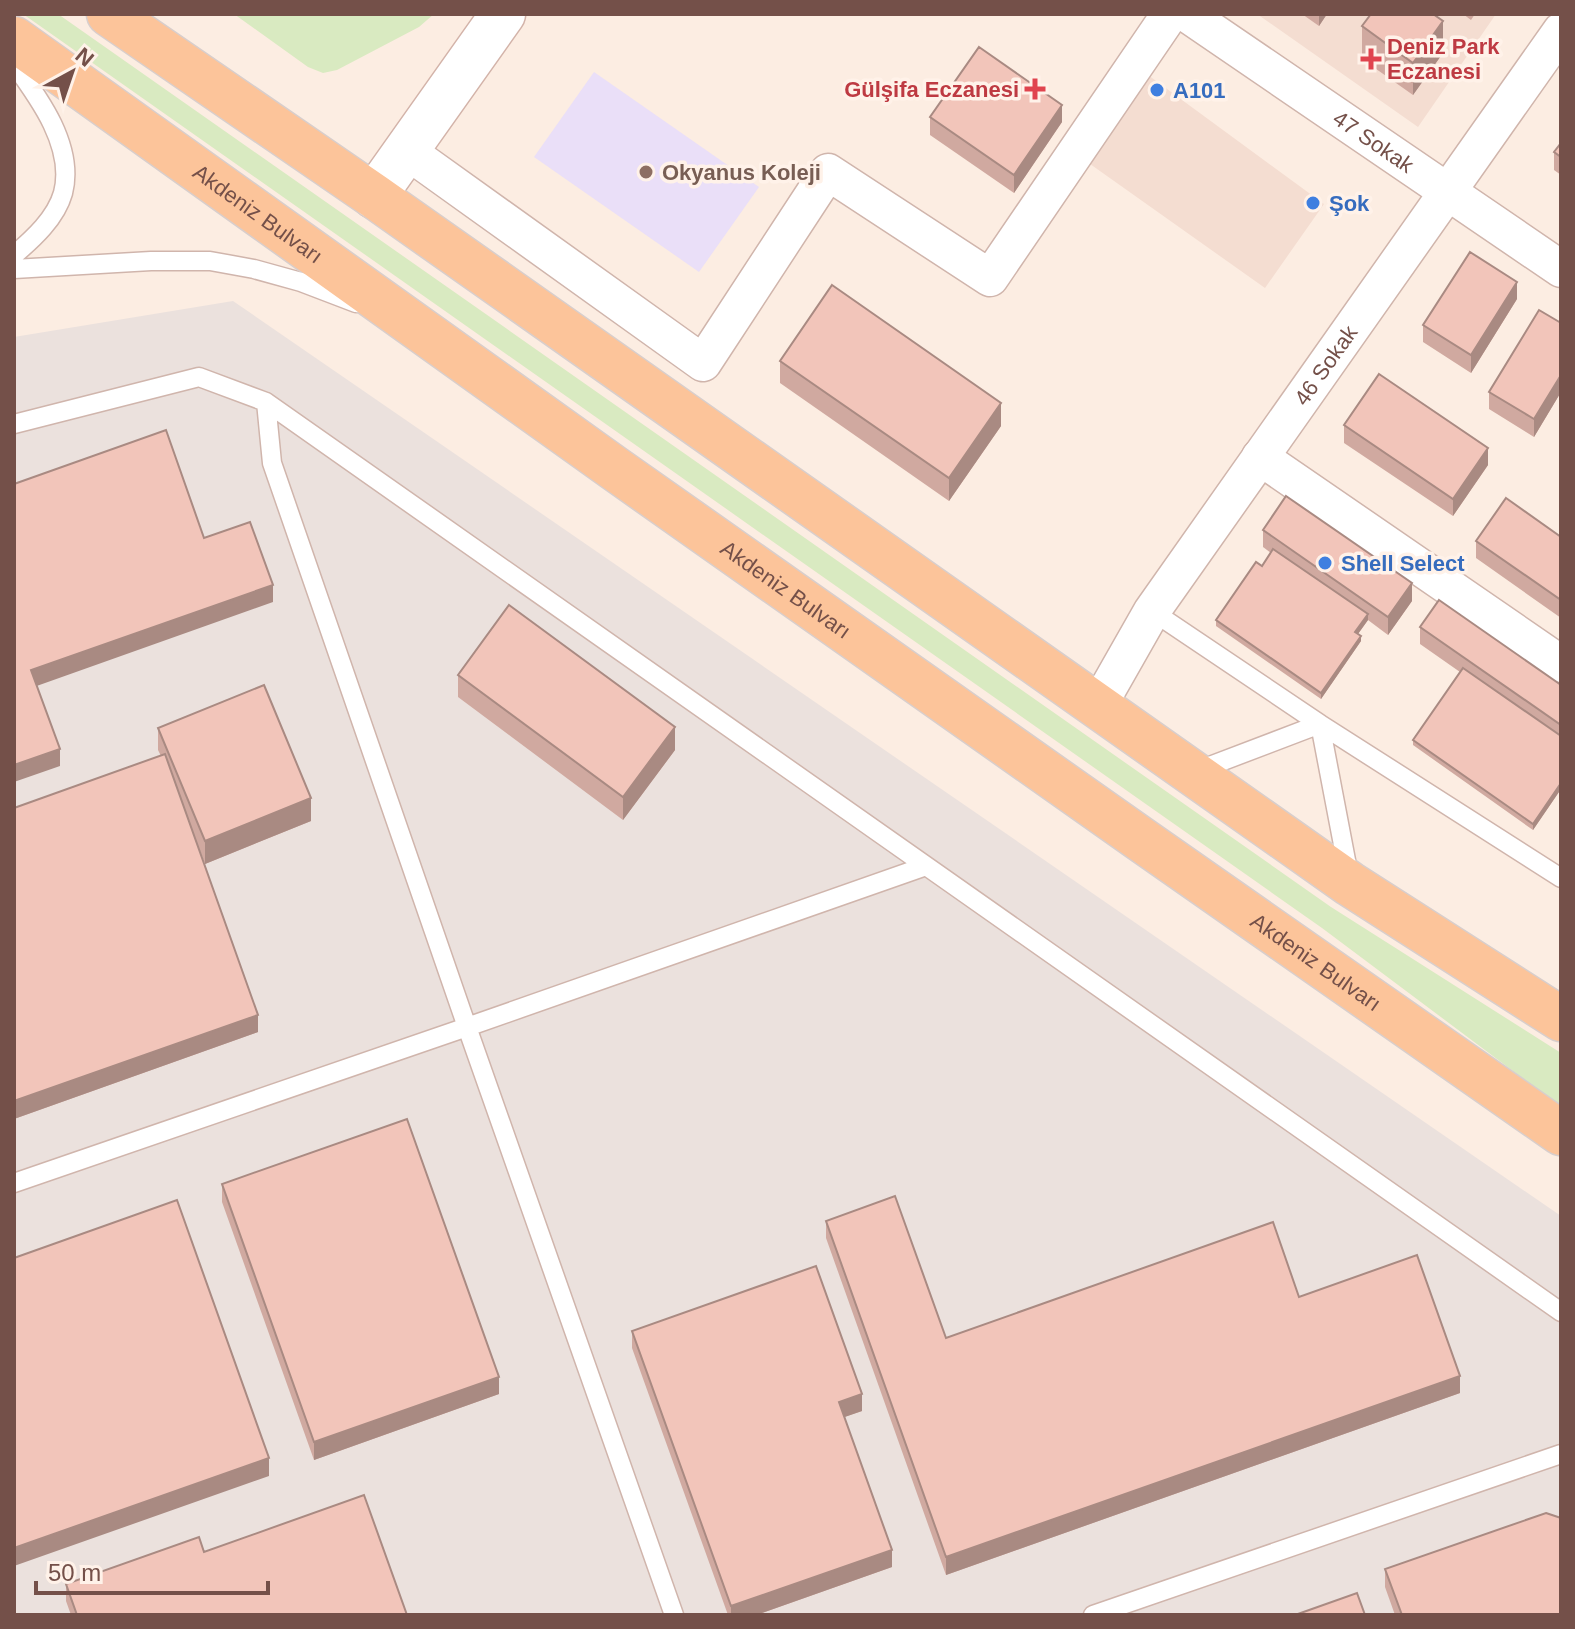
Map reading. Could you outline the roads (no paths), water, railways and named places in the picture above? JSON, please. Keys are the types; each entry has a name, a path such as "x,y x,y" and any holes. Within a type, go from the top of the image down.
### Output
{"main road":[{"path":"109,14 374,196 1350,884 1561,1019"},
{"name":"Akdeniz Bulvarı","path":"14,39 614,468 1561,1133"}],"street":[{"path":"374,196 503,14"},
{"path":"407,151 703,363 828,172 990,278 1170,14"},
{"name":"47 Sokak","path":"1187,14 1561,269"},
{"name":"46 Sokak","path":"1098,706 1152,611 1561,31"},
{"path":"1260,457 1561,664"}],"lane":[{"path":"14,64 52,123 61,147 64,171 63,192 53,212 37,235 14,255"},
{"path":"14,269 151,261 210,261 301,282 430,335"},
{"path":"14,424 199,377 266,402 1561,1312"},
{"path":"266,402 272,463 674,1615"},
{"path":"1152,611 1320,724 1561,878"},
{"path":"1194,772 1320,724"},
{"path":"1320,724 1350,884"},
{"path":"14,1183 926,866"},
{"path":"1093,1615 1561,1454"}],"place":[{"name":"Deniz Park Eczanesi","path":"1371,59"},
{"name":"Gülşifa Eczanesi","path":"1035,89"},
{"name":"A101","path":"1157,90"},
{"name":"Okyanus Koleji","path":"646,172"},
{"name":"Şok","path":"1313,203"},
{"name":"Shell Select","path":"1325,563"}]}
